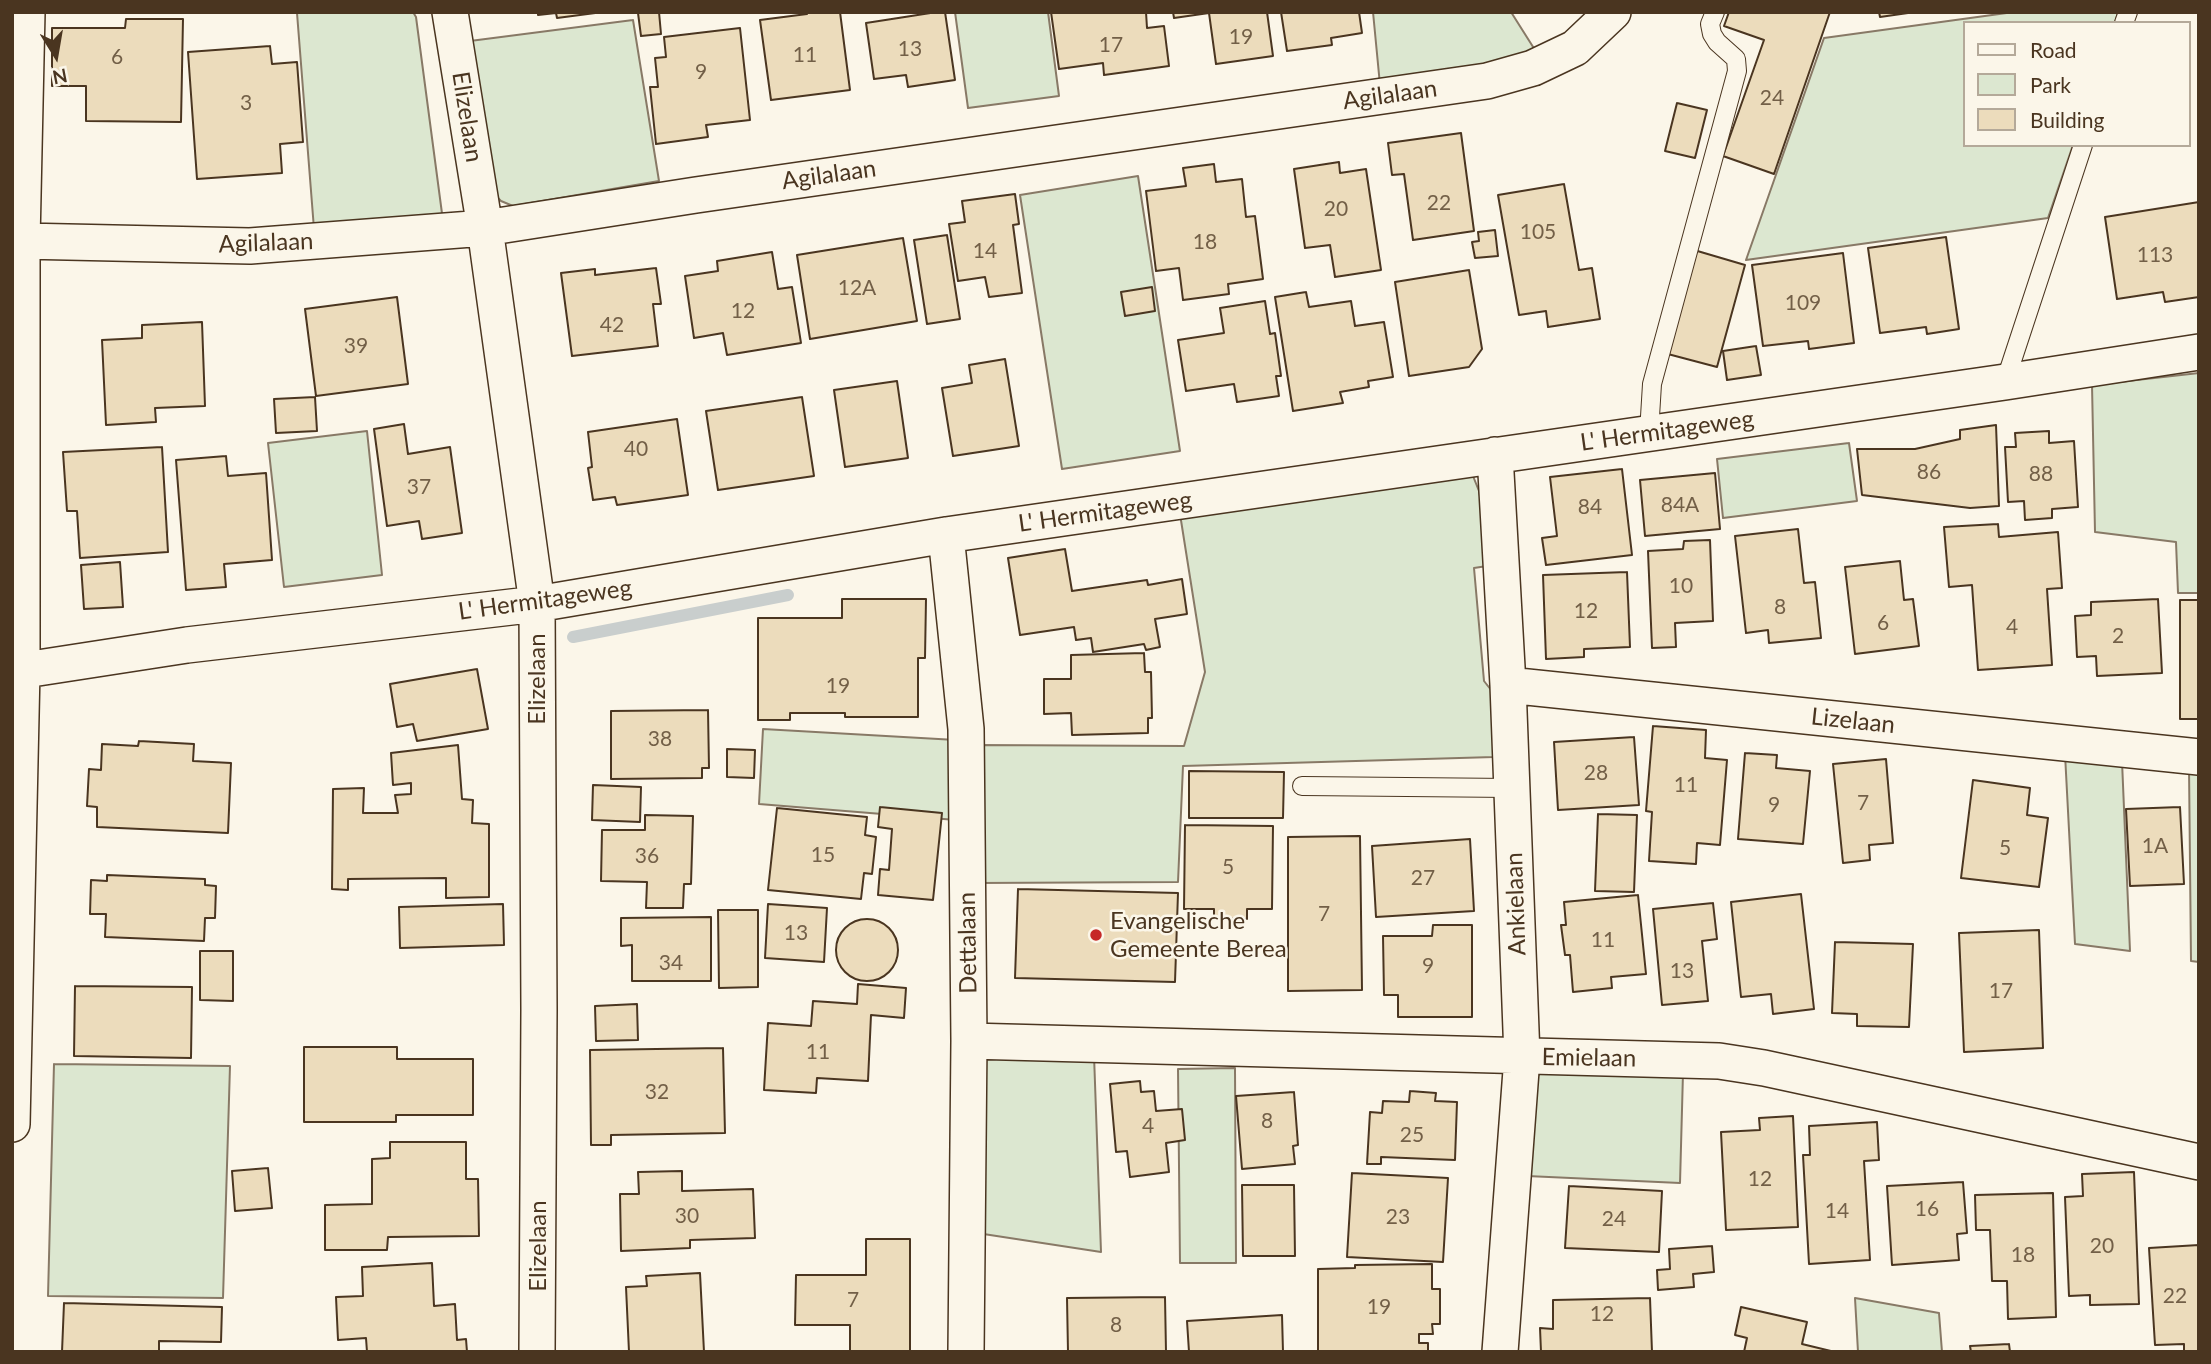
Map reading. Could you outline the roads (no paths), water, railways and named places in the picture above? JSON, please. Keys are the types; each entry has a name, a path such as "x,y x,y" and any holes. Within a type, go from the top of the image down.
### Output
{"street":[{"path":"12,1124 27,12"},
{"name":"Elizelaan","path":"450,12 485,228 537,604 537,1352"},
{"name":"Agilalaan","path":"22,241 250,246 485,228 710,192 1487,81 1533,68 1575,48 1613,12"},
{"name":"L' Hermitageweg","path":"17,671 187,645 537,604 946,535 2005,383 2199,352"},
{"name":"Ankielaan","path":"1495,455 1508,685 1522,1056 1500,1352"},
{"name":"Dettalaan","path":"946,535 966,730 969,1041 966,1352"},
{"name":"Lizelaan","path":"1508,685 2199,757"},
{"name":"Emielaan","path":"969,1041 1719,1061 1764,1068 2199,1162"}],"lane":[{"path":"1649,433 1652,384 1737,71 1736,59 1712,34 1710,24 1715,12"},
{"path":"2005,383 2082,147"},
{"path":"1302,786 1511,788"}],"waterway":[{"path":"573,637 788,595"}],"place":[{"name":"Evangelische Gemeente Berea","path":"1096,935"}]}
